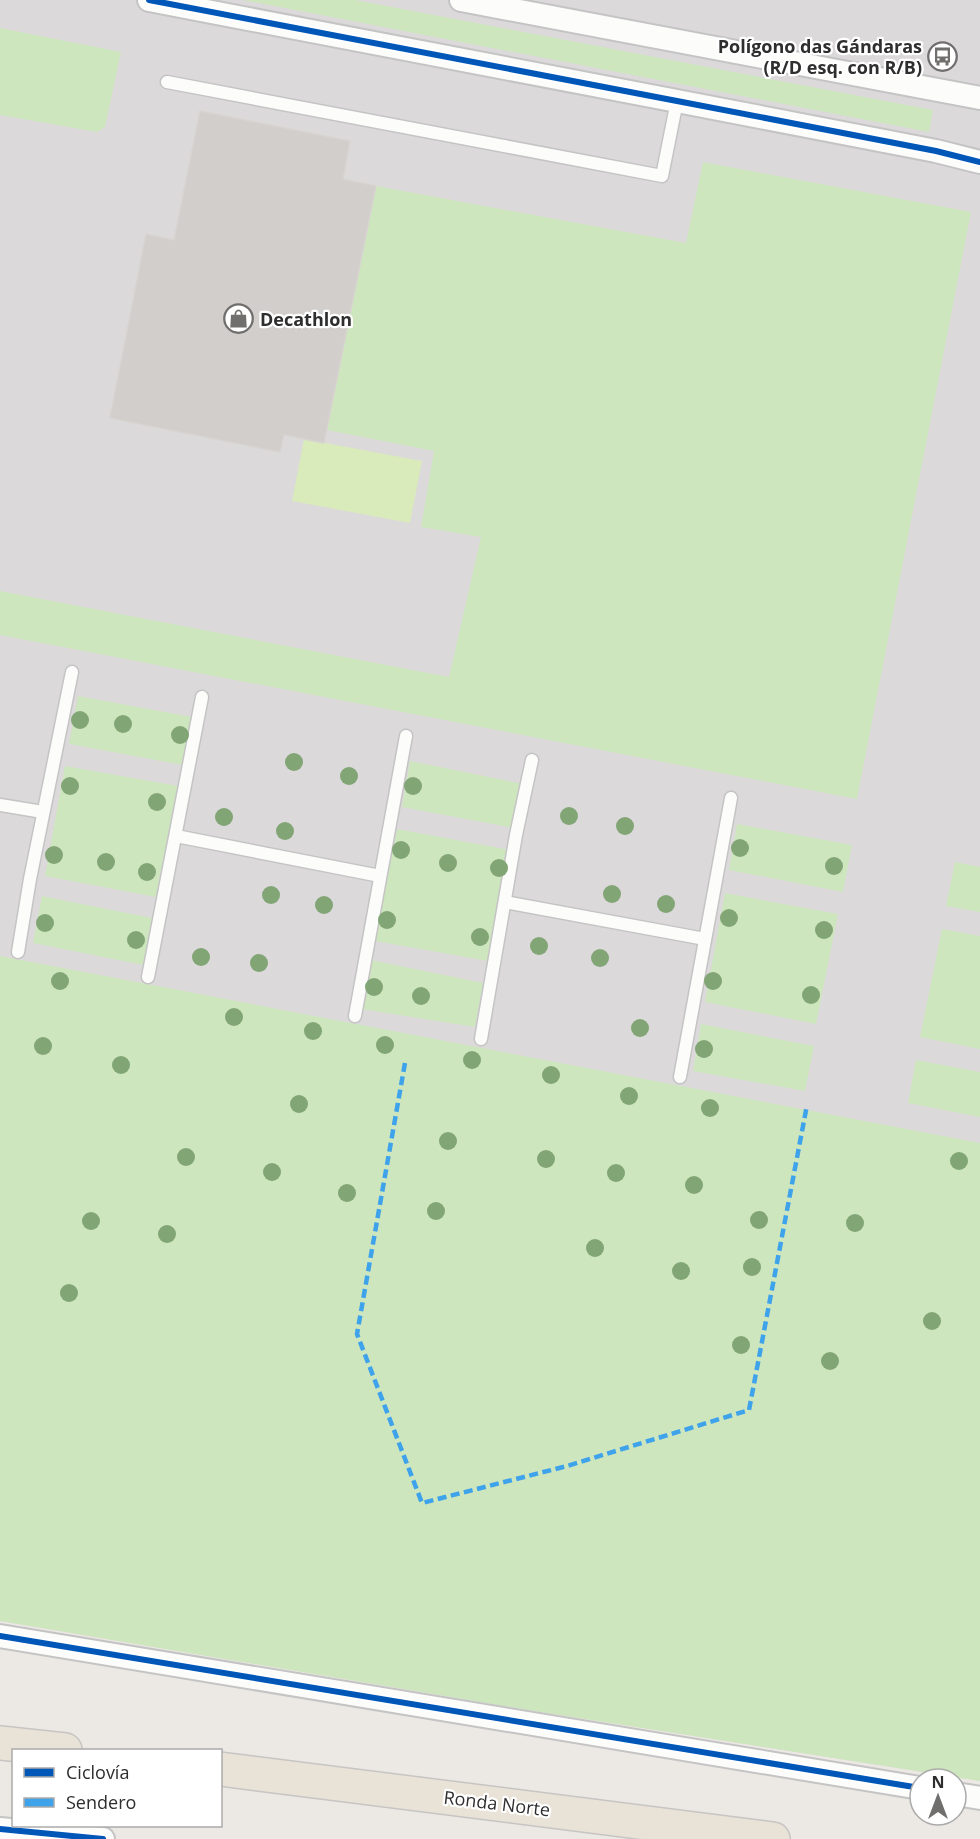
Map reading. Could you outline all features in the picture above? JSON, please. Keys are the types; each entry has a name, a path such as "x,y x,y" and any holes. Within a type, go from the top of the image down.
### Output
{"highway":[{"path":"0,1743 56,1749"},
{"name":"Ronda Norte","path":"222,1768 773,1839"}],"street":[{"path":"149,0 677,101 980,162"},
{"path":"460,0 980,98"},
{"path":"0,1636 908,1786"},
{"path":"0,1829 103,1839"}],"lane":[{"path":"167,82 662,176 677,101"},
{"path":"18,952 43,812 72,672"},
{"path":"148,978 202,697"},
{"path":"355,1016 406,736"},
{"path":"481,1039 516,835 532,760"},
{"path":"680,1077 730,798"},
{"path":"0,805 43,812"},
{"path":"176,836 380,876"},
{"path":"505,902 705,939"}],"shaded area":[{"path":"0,0 980,0 980,1781 968,1779 968,1767 908,1767 908,1770 534,1711 0,1621"}],"green space":[{"path":"243,0 355,0 933,110 929,132"},
{"path":"0,28 121,52 105,127 97,132 0,115"},
{"path":"703,162 971,212 857,799 0,635 0,591 449,677 481,537 421,527 434,451 327,430 376,186 686,243"},
{"path":"304,439 422,461 410,523 292,501"},
{"path":"78,696 192,717 183,765 69,744"},
{"path":"410,761 523,784 514,828 402,807"},
{"path":"65,766 178,786 156,897 45,876"},
{"path":"737,824 852,845 843,892 729,870"},
{"path":"397,829 510,850 488,961 375,941"},
{"path":"955,862 980,867 980,912 946,906"},
{"path":"725,893 838,914 816,1024 705,1002"},
{"path":"42,896 152,918 143,965 33,943"},
{"path":"942,929 980,936 980,1049 920,1037"},
{"path":"0,956 980,1143 980,1781 968,1779 968,1767 908,1767 908,1770 534,1711 0,1621"},
{"path":"371,960 483,983 475,1027 361,1009"},
{"path":"701,1024 814,1046 805,1091 693,1071"},
{"path":"916,1060 980,1072 980,1117 908,1103"}],"building":[{"name":"Decathlon","path":"200,111 350,141 343,179 376,186 324,443 284,435 280,452 110,418 146,234 174,240"}],"marked path":[{"path":"405,1063 357,1334 422,1503 567,1466 749,1410 807,1105"}],"cycle path":[{"path":"149,0 936,151 980,162"},
{"path":"0,1636 908,1786"},
{"path":"0,1829 103,1839"}],"place":[{"name":"Polígono das Gándaras (R/D esq. con R/B)","path":"943,56"},
{"name":"Decathlon","path":"239,319"}]}
